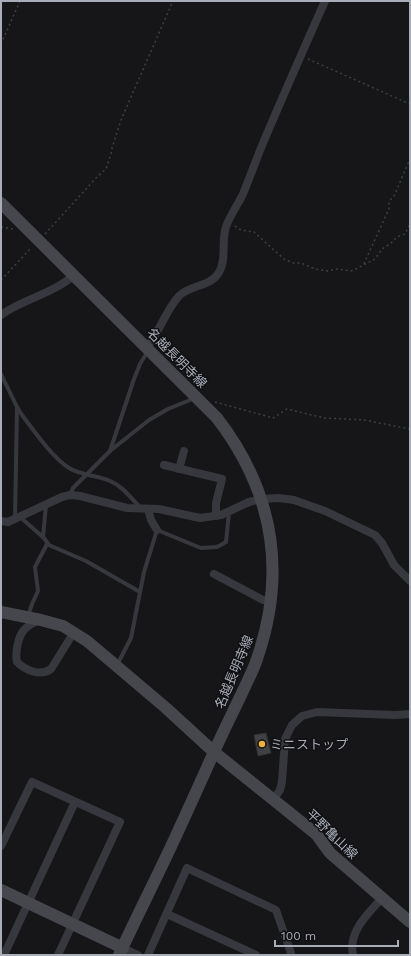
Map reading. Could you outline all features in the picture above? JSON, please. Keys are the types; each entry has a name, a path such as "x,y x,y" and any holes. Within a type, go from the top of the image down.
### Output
{"main road":[{"name":"名越長明寺線","path":"1,203 217,418 237,445 248,466 261,499 270,532 273,578 271,601 266,629 256,661 175,838 121,951"},
{"path":"1,612 63,626 87,640 166,708 214,752"},
{"name":"平野亀山線","path":"214,752 316,834 330,854 410,922"},
{"path":"1,890 72,923 121,951"}],"street":[{"path":"148,348 156,337 158,330 179,296 185,290 194,288 214,279 218,273 224,260 225,232 228,222 243,194 262,145 325,1"},
{"path":"1,315 17,305 65,283 74,275"},
{"path":"179,469 184,451"},
{"path":"164,465 222,479 216,503 216,516"},
{"path":"1,521 8,522 62,497 70,495 80,496 127,508 158,509 200,518 216,516 249,502 261,499 279,498 294,500 317,507 370,532 379,538 394,565 406,578 410,580"},
{"path":"148,509 151,520 158,530"},
{"path":"214,574 263,600 271,601"},
{"path":"41,620 24,630 16,657 17,662 23,668 31,671 45,673 50,670 74,632"},
{"path":"273,800 280,790 282,782 284,740 292,725 302,716 317,712 395,715 410,714"},
{"path":"1,846 32,782 120,822 58,955"},
{"path":"4,955 4,945 28,903 75,802"},
{"path":"148,955 187,868 276,910 291,953 290,955"},
{"path":"353,955 353,938 359,925 382,898"},
{"path":"167,914 256,955"},
{"path":"121,951 138,955"}],"lane":[{"path":"110,451 134,379 148,348"},
{"path":"1,374 22,415 60,461 69,468 85,475 109,480 120,486 138,505 138,509"},
{"path":"70,495 73,488 110,451 160,413 198,398"},
{"path":"17,407 17,518 43,537 47,544 86,561 140,592"},
{"path":"43,537 46,504"},
{"path":"116,666 131,638 144,572 158,530 201,548 217,547 226,542 229,511"},
{"path":"28,617 38,591 35,567 47,544"}],"path":[{"path":"1,44 20,1"},
{"path":"1,280 106,169 121,120 173,1"},
{"path":"301,56 410,104"},
{"path":"364,264 389,209 389,201 394,196 410,159"},
{"path":"228,222 241,230 254,232 284,259 293,263 301,263 315,269 328,270 351,270 375,259 382,249 390,244 396,237 405,234 410,224"},
{"path":"198,398 273,418 287,409 324,418 364,420 410,429"}],"building":[{"name":"ミニストップ","path":"266,733 271,753 258,756 254,735"}],"place":[{"name":"ミニストップ","path":"262,744"}]}
